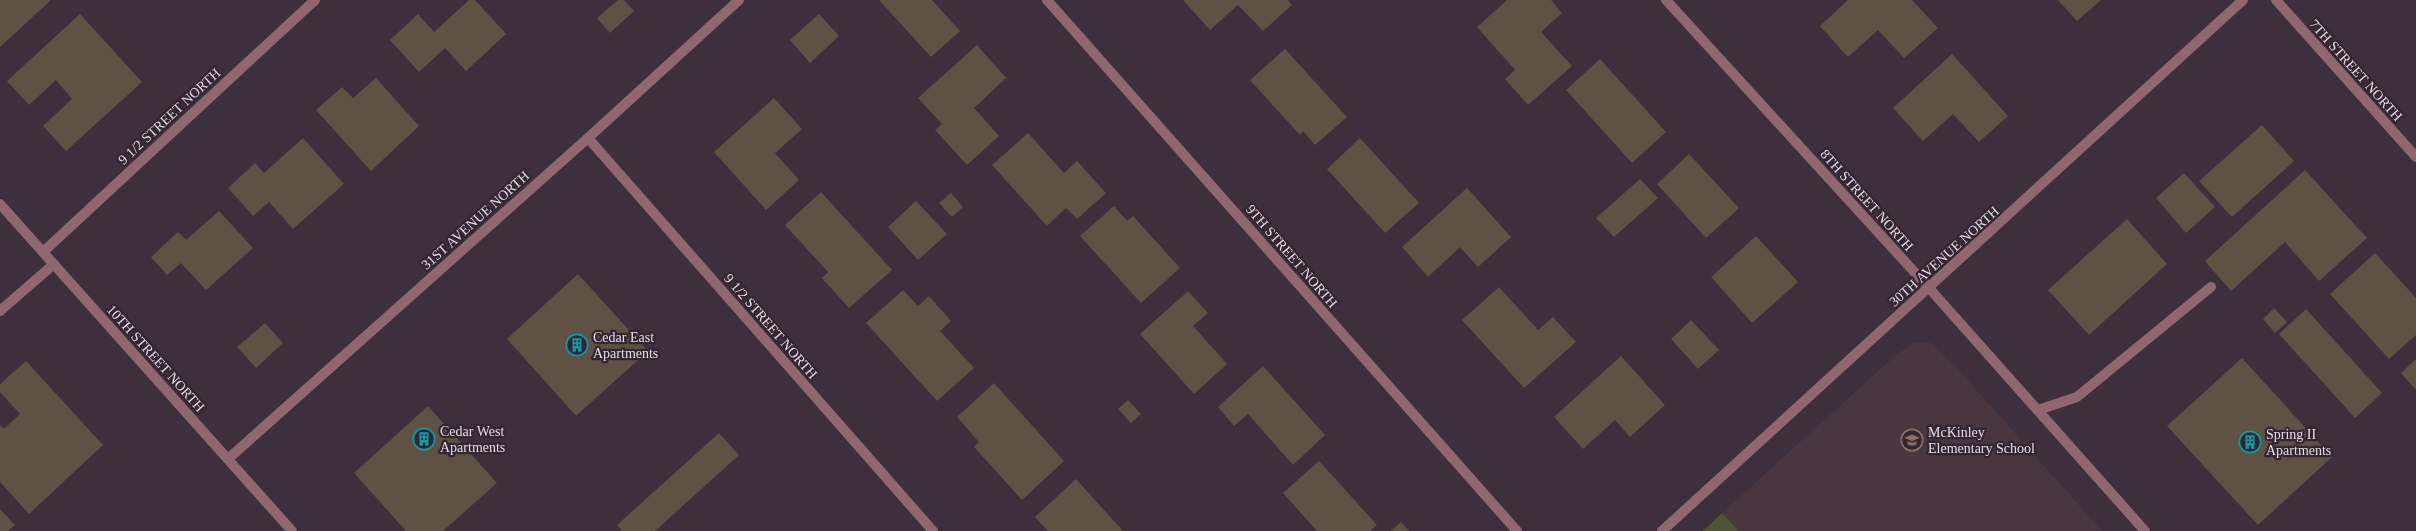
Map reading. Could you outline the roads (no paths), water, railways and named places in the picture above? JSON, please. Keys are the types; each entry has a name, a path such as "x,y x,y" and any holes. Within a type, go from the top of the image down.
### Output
{"street":[{"name":"9 1/2 STREET NORTH","path":"43,252 315,0"},
{"name":"31ST AVENUE NORTH","path":"228,459 588,138 739,0"},
{"name":"9TH STREET NORTH","path":"1048,0 1517,531"},
{"name":"8TH STREET NORTH","path":"1666,0 1929,288 2145,531"},
{"name":"30TH AVENUE NORTH","path":"1662,531 2243,0"},
{"name":"7TH STREET NORTH","path":"2276,0 2416,157"},
{"name":"9 1/2 STREET NORTH","path":"588,138 933,531"},
{"name":"10TH STREET NORTH","path":"0,204 292,531"},
{"path":"0,311 54,264"},
{"path":"2038,410 2077,397 2211,287"}],"place":[{"name":"Cedar East Apartments","path":"577,345"},
{"name":"Cedar West Apartments","path":"424,439"},
{"name":"McKinley Elementary School","path":"1912,440"},
{"name":"Spring II Apartments","path":"2250,442"}]}
